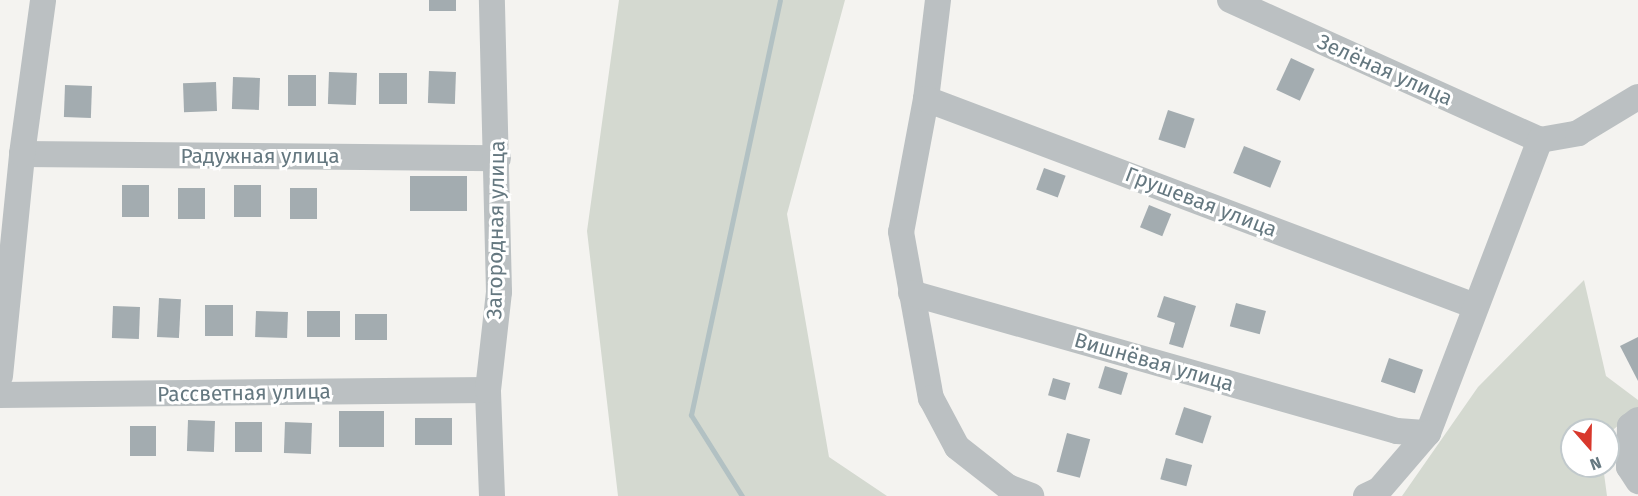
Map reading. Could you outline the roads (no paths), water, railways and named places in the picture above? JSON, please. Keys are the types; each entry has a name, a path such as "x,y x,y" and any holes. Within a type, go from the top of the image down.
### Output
{"street":[{"path":"0,376 22,154 43,0"},
{"name":"Загородная улица","path":"492,0 498,158 499,292 488,390 492,496"},
{"path":"938,0 926,99 901,232 911,293 931,398 957,447 1008,487 1031,496"},
{"name":"Зелёная улица","path":"1230,0 1540,140"},
{"path":"1366,496 1379,490 1428,433 1440,411 1475,306 1540,140 1578,133 1638,97"},
{"name":"Грушевая улица","path":"926,99 1475,306"},
{"name":"Радужная улица","path":"22,154 498,158"},
{"name":"Вишнёвая улица","path":"911,293 1397,430 1428,433"},
{"name":"Рассветная улица","path":"0,395 488,390"},
{"path":"1638,420 1630,426 1629,467 1638,481"}],"waterway":[{"path":"742,496 691,415 780,0"}]}
